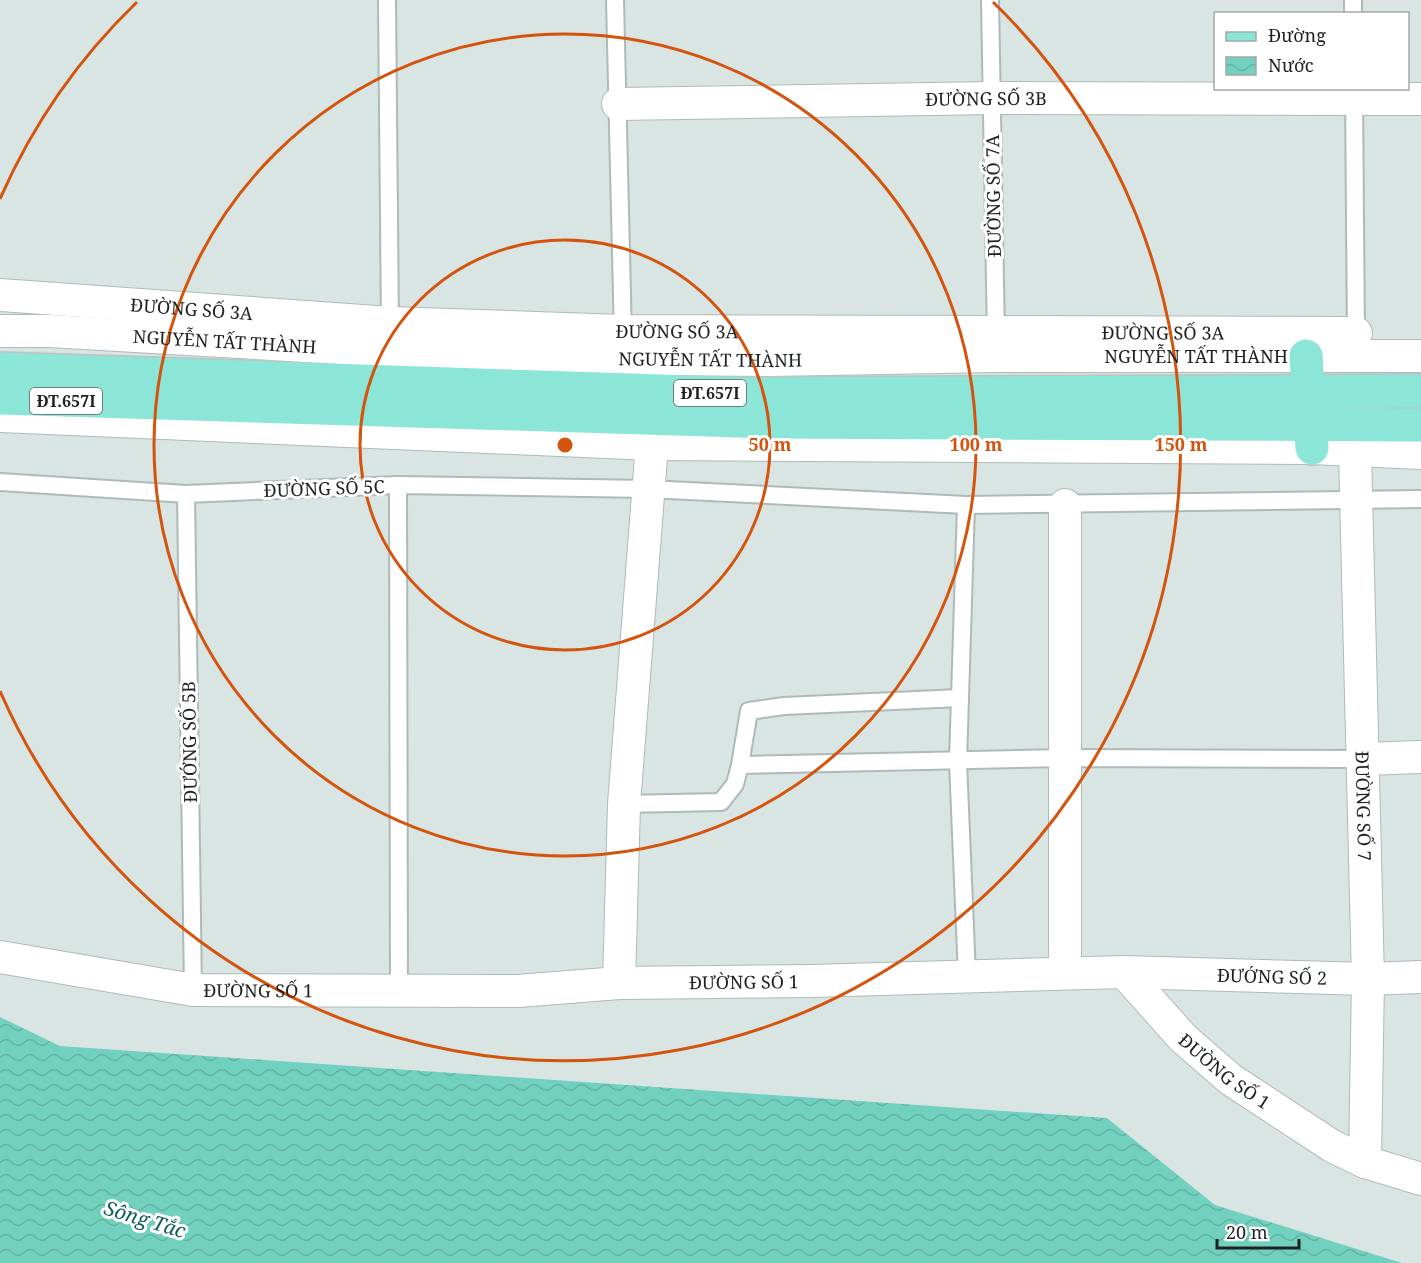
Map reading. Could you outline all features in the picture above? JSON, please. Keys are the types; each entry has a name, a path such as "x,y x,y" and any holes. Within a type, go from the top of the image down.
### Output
{"main road":[{"path":"1306,356 1311,421"},
{"name":"NGUYỄN TẤT THÀNH","path":"0,369 752,394 1421,425"},
{"name":"NGUYỄN TẤT THÀNH","path":"0,398 769,422 1311,421 1421,391"}],"street":[{"name":"ĐƯỜNG SỐ 3B","path":"618,104 1354,93 1421,99"},
{"name":"ĐƯỜNG SỐ 3A","path":"0,294 390,337"},
{"name":"NGUYỄN TẤT THÀNH","path":"0,331 390,337 496,357 623,344 770,360 996,344 1306,356 1356,344 1421,356"},
{"name":"ĐƯỜNG SỐ 3A","path":"996,344 1356,344"},
{"name":"NGUYỄN TẤT THÀNH","path":"0,416 651,444 1311,421 1355,452 1421,453"},
{"path":"619,983 624,804 651,444"},
{"name":"ĐƯỜNG SỐ 7","path":"1355,452 1368,979 1365,1161"},
{"path":"1065,505 1065,972"},
{"path":"1364,759 1421,757"},
{"name":"ĐƯỜNG SỐ 1","path":"0,957 193,990 518,991 619,983 1124,972 1183,1038 1230,1080 1332,1146 1365,1161 1421,1179"},
{"name":"ĐƯỚNG SỐ 2","path":"1124,972 1368,979 1421,977"}],"lane":[{"path":"387,0 390,337"},
{"path":"615,0 623,344"},
{"name":"ĐƯỜNG SỐ 7A","path":"990,0 996,344"},
{"path":"1354,93 1356,344"},
{"name":"ĐƯỜNG SỐ 5C","path":"0,482 186,494 398,485 648,489 966,505 1357,498 1421,499"},
{"path":"398,485 399,989"},
{"name":"ĐƯỚNG SỐ 5B","path":"186,494 193,990"},
{"path":"966,505 958,762 967,976"},
{"path":"624,804 721,802 735,784 749,711 784,706 960,698"},
{"path":"740,765 1065,758 1364,759"}],"water":[{"name":"Sông Tắc","path":"0,1017 60,1046 1107,1118 1215,1205 1402,1263 0,1263"}]}
